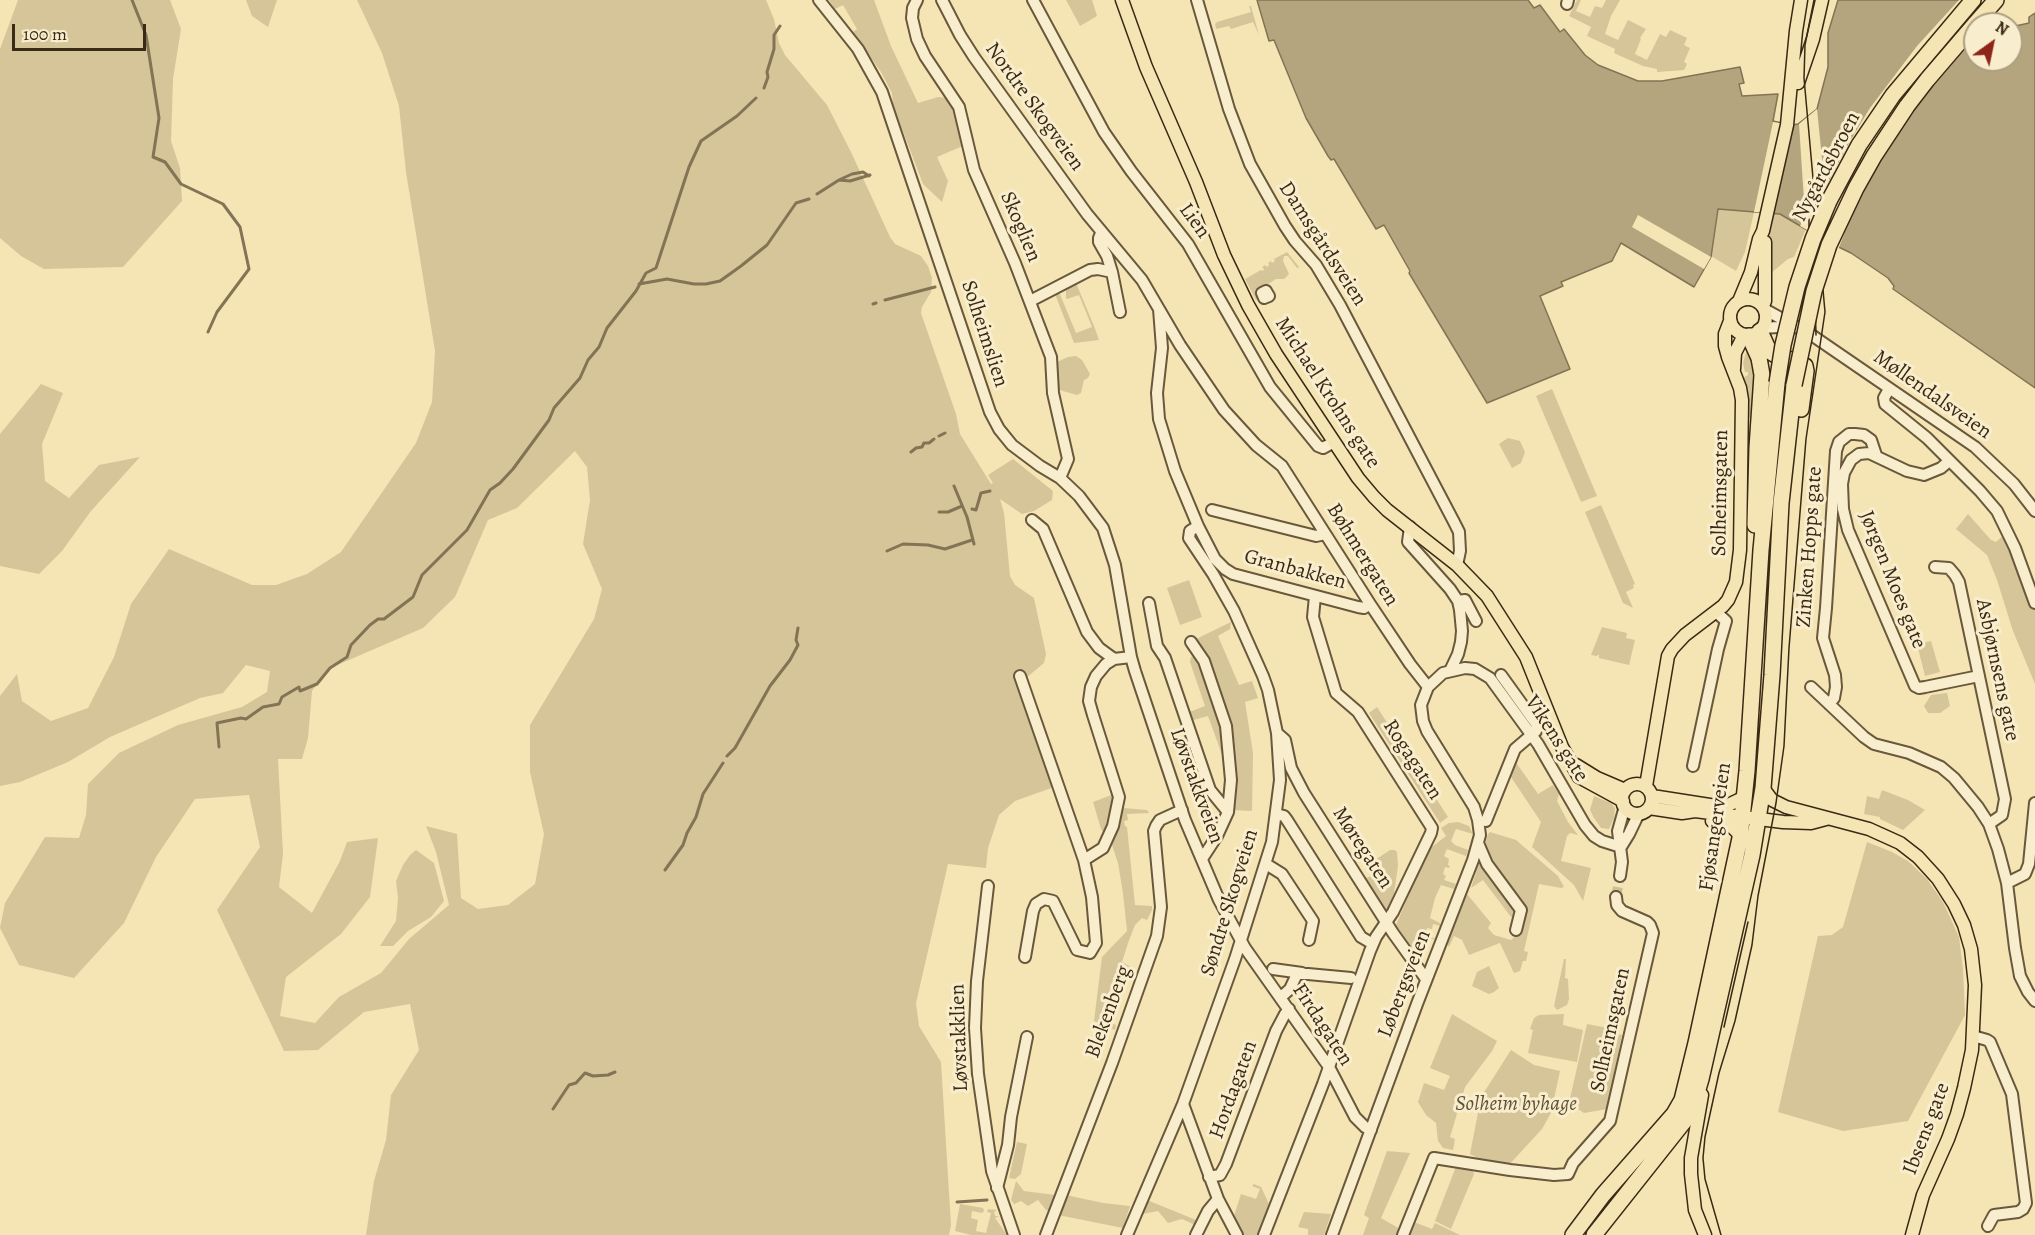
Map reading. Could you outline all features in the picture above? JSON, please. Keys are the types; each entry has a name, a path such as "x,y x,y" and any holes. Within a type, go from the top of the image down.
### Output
{"highway":[{"name":"Nygårdsbroen","path":"1777,383 1783,345 1797,287 1813,239 1840,180 1859,145 1893,95 1973,0"},
{"name":"Nygårdsbroen","path":"1794,385 1814,291 1829,245 1856,188 1874,156 1913,98 1996,0"},
{"path":"1754,332 1766,347 1780,358 1801,363 1806,371 1785,596 1775,609"},
{"path":"1754,332 1762,375 1756,448 1755,541 1761,550"},
{"path":"1762,375 1770,364 1780,358"},
{"name":"Fjøsangerveien","path":"1580,1232 1624,1171 1670,1119 1682,1100 1699,1032 1743,818 1761,550 1777,383"},
{"name":"Fjøsangerveien","path":"1594,1235 1686,1119 1693,1106 1701,1078 1752,855 1763,788 1781,503 1794,385"}],"main road":[{"name":"Michael Krohns gate","path":"1122,0 1146,66 1234,278 1276,354 1358,478 1387,510 1457,564 1487,596 1522,650 1569,761 1637,798 1682,813 1695,811 1758,820"},
{"path":"1789,110 1788,101 1801,0"},
{"path":"1763,231 1766,318 1754,332 1735,330 1730,321 1731,311 1739,301 1751,272 1763,231 1789,110 1813,39 1822,0"},
{"path":"1739,301 1754,300 1764,308"},
{"name":"Solheimsgaten","path":"1637,798 1653,738 1666,663 1672,649 1685,635 1728,600 1737,576 1740,550 1742,400 1725,346 1725,334 1730,321"},
{"name":"Solheimsgaten","path":"1734,370 1735,353 1754,332"},
{"name":"Ibsens gate","path":"1763,788 1772,800 1786,807 1869,829 1900,843 1924,862 1942,883 1964,925 1971,950 1975,985 1973,1036 1957,1114 1923,1195 1912,1235"},
{"name":"Michael Krohns gate","path":"1637,798 1726,806 1745,797"},
{"path":"1682,813 1731,826 1738,832 1740,838"},
{"name":"Ibsens gate","path":"1758,820 1810,823 1826,819"},
{"path":"1701,1078 1702,1097 1691,1158 1691,1174 1695,1210 1705,1235"}],"street":[{"name":"Solheimslien","path":"819,0 858,49 882,92 990,412 999,429 1019,452 1060,478 1079,496 1103,528 1119,582 1131,657"},
{"name":"Skoglien","path":"917,0 912,18 917,39 925,56 959,107 974,170 1015,263 1051,357 1053,393 1068,459 1060,478"},
{"name":"Nordre Skogveien","path":"942,0 974,57 1101,233 1133,268 1159,309"},
{"name":"Lien","path":"1033,0 1104,132 1192,251 1270,387 1318,446 1323,448 1334,442"},
{"name":"Damsgårdsveien","path":"1197,0 1229,109 1250,164 1285,226 1316,265 1340,305 1459,532 1460,551 1457,564"},
{"name":"Nordre Skogveien","path":"1101,233 1099,242 1112,272 1120,312"},
{"path":"1034,299 1090,270 1112,272"},
{"name":"Møllendalsveien","path":"1764,308 1813,336 1975,447 2014,484 2035,511"},
{"path":"1159,309 1162,348 1157,393 1159,419 1174,471 1198,526"},
{"name":"Bøhmergaten","path":"1159,309 1224,410 1256,445 1282,466 1370,604 1428,687"},
{"path":"1754,332 1795,326"},
{"path":"1889,389 1884,398 1886,404 1927,438 1997,511 2017,552 2035,603"},
{"name":"Zinken Hopps gate","path":"1829,704 1834,698 1836,687 1823,638 1836,451 1839,442 1849,434 1855,434 1864,435 1871,440 1876,455"},
{"name":"Jørgen Moes gate","path":"1876,455 1859,454 1848,466 1842,484 1843,509 1848,530 1915,686 1925,687 1978,676"},
{"path":"1876,455 1907,471 1924,475 1941,468 1949,461"},
{"path":"1212,510 1316,536 1324,534"},
{"path":"1032,520 1043,529 1088,632 1099,648 1114,658"},
{"name":"Granbakken","path":"1198,526 1215,559 1226,571 1358,608 1364,608 1370,604"},
{"name":"Søndre Skogveien","path":"1127,1235 1183,1104 1241,940 1266,864 1280,780 1277,733 1268,690 1250,645 1225,594 1188,538 1190,531 1198,526"},
{"path":"1410,527 1408,542 1445,582 1458,601 1462,631 1458,654 1450,671 1438,676 1428,687 1421,705 1423,721 1474,807 1479,827 1478,843 1487,864 1521,910 1516,930"},
{"name":"Asbjørnsens gate","path":"1935,567 1949,568 1959,582 2005,799 2002,815 1989,824"},
{"name":"Rogagaten","path":"1264,1235 1373,944 1384,918 1432,828 1358,712 1336,693 1313,616 1316,596"},
{"path":"1458,601 1465,600 1476,621"},
{"path":"1149,603 1157,646 1165,658 1210,790 1228,812"},
{"path":"1693,766 1726,621 1716,612"},
{"path":"1191,642 1204,661 1226,726 1232,780 1228,812 1217,836 1202,859"},
{"path":"1084,860 1103,848 1111,832 1118,805 1116,785 1089,701 1091,687 1101,669 1114,658 1131,657"},
{"name":"Løvstakkveien","path":"1131,657 1182,810 1219,900 1241,940"},
{"name":"Vikens gate","path":"1450,671 1475,669 1490,678 1531,734 1590,831 1602,841 1620,846"},
{"path":"1486,821 1515,748 1536,730 1537,725 1501,675"},
{"path":"1020,676 1084,860 1092,897 1095,947 1090,953 1077,950 1053,901 1044,899 1036,904 1033,910 1025,957"},
{"path":"1811,687 1874,744 1909,753 1941,767 1965,791 1989,824 2007,883 2014,948 2020,976 2035,1001"},
{"name":"Møregaten","path":"1277,733 1284,738 1291,768 1298,783 1384,918 1426,979"},
{"name":"Solheimsgaten","path":"1620,876 1618,831 1637,798"},
{"path":"2007,883 2021,877 2027,870 2035,803"},
{"name":"Blekenberg","path":"1046,1235 1112,1063 1157,936 1161,907 1154,838 1156,826 1160,820 1182,810"},
{"path":"1276,814 1284,816 1287,820 1361,937 1373,944"},
{"name":"Løbergsveien","path":"1332,1235 1478,843"},
{"path":"1266,864 1282,874 1313,921 1309,940"},
{"name":"Løvstakklien","path":"988,886 978,964 976,1042 984,1127 990,1160 997,1188 1014,1235"},
{"name":"Solheimsgaten","path":"1403,1235 1434,1158 1554,1175 1568,1174 1573,1163 1610,1121 1654,922 1622,911 1617,905 1616,897"},
{"name":"Firdagaten","path":"1241,940 1329,1066 1355,1117 1371,1130"},
{"path":"1273,969 1351,978"},
{"path":"1281,997 1290,989 1297,974 1302,973"},
{"name":"Hordagaten","path":"1209,1177 1220,1175 1226,1164 1276,1030 1289,1009"},
{"path":"1973,1036 1987,1040 1994,1047 2012,1094 2026,1203 2018,1212 1994,1215 1988,1226"},
{"path":"997,1188 1008,1145 1012,1108 1027,1037"},
{"path":"1183,1104 1218,1199 1238,1235"},
{"path":"1196,1235 1208,1210 1218,1199"}],"green space":[{"path":"18,0 170,0 181,29 173,79 171,141 180,168 182,201 123,267 44,269 21,256 0,238 0,49"},
{"path":"246,0 277,0 268,27 252,16"},
{"path":"357,0 766,0 785,55 827,105 890,237 895,244 921,256 928,266 932,278 931,292 921,313 956,414 960,434 991,484 993,483 988,475 1013,459 1053,491 1052,500 1034,511 1022,514 1000,499 1004,513 1010,576 1015,585 1034,598 1046,654 1044,663 1026,678 1042,760 1054,787 1015,801 999,815 988,848 986,868 948,864 916,1003 919,1026 941,1062 951,1225 949,1235 366,1235 374,1181 386,1140 391,1095 419,1050 410,1004 364,1012 318,1050 284,1051 217,910 260,847 249,795 195,799 156,857 124,923 74,978 19,965 0,928 5,903 45,837 79,838 86,815 88,784 119,753 178,725 242,707 267,692 270,671 246,665 223,693 200,698 110,737 68,762 20,782 0,786 0,696 17,674 22,701 51,721 88,708 114,657 131,604 169,549 252,585 276,585 307,574 341,552 416,443 432,402 435,351 406,172 399,106 382,53","holes":["575,451 587,467 590,500 583,544 602,589 594,619 530,725 530,772 544,834 535,884 508,905 478,909 461,898 457,834 426,826 436,852 449,905 409,939 381,973 339,997 315,1023 280,1016 286,977 341,934 370,897 378,838 347,842 340,861 312,913 279,887 283,854 278,759 302,759 308,738 312,691 328,669 423,628 455,597 488,520 517,508"]},
{"path":"829,0 874,0 891,46 918,103 938,97 948,98 965,145 937,157 948,181 942,202 923,184 893,105 892,93 881,72 853,32 857,29 843,5 835,9"},
{"path":"1066,0 1092,0 1097,16 1080,26"},
{"path":"1577,0 1581,0 1576,11 1590,17 1595,6 1602,8 1606,0 1620,0 1605,34 1618,40 1628,20 1646,29 1640,38 1635,54 1647,60 1660,34 1666,37 1670,30 1687,38 1684,45 1690,48 1684,62 1687,64 1684,70 1657,72 1657,69 1643,66 1614,53 1615,49 1587,36 1591,27 1569,16"},
{"path":"1249,6 1251,6 1259,35 1253,22 1231,29 1229,26 1216,29 1217,22 1251,12"},
{"path":"1718,209 1754,212 1745,252 1736,271 1711,256"},
{"path":"1773,213 1780,214 1806,229 1794,257 1771,273 1767,245"},
{"path":"1287,252 1299,267 1297,268 1288,256 1284,256 1283,261 1289,274 1284,279 1276,279 1258,292 1255,290 1259,298 1256,300 1245,279 1263,271 1262,267 1265,265 1267,267 1268,263 1271,261 1272,263 1274,259"},
{"path":"1076,283 1099,340 1074,343 1055,294 1059,292 1076,333 1092,327 1079,295 1066,298 1066,289"},
{"path":"1746,352 1753,363 1755,374 1751,417 1747,417 1743,378 1748,375 1743,363"},
{"path":"1076,356 1082,360 1090,374 1084,380 1081,393 1077,395 1056,389 1055,363"},
{"path":"41,384 63,393 42,444 45,481 69,498 99,465 140,457 91,511 62,551 39,574 0,566 0,434"},
{"path":"1552,389 1597,496 1581,502 1536,396"},
{"path":"1508,438 1520,441 1525,452 1521,463 1512,468 1499,444"},
{"path":"1601,505 1635,584 1634,588 1626,592 1633,608 1623,603 1585,512"},
{"path":"1968,514 1991,540 1996,542 2005,534 2035,609 2035,684 2013,631 1987,555 1956,529"},
{"path":"1189,580 1202,617 1180,625 1167,588"},
{"path":"1231,622 1230,629 1218,636 1239,685 1252,681 1258,698 1245,702 1253,753 1252,811 1232,810 1233,756 1194,640"},
{"path":"1602,627 1627,633 1626,638 1635,640 1629,665 1599,658 1599,654 1591,655"},
{"path":"1931,641 1940,672 1925,676 1917,644"},
{"path":"1199,656 1221,717 1229,774 1208,716 1190,721 1187,713 1205,706 1190,662 1191,657"},
{"path":"1947,693 1950,706 1940,713 1928,713 1924,706 1931,695"},
{"path":"1377,707 1448,817 1440,823 1369,713"},
{"path":"1515,761 1538,794 1553,785 1559,794 1557,801 1578,835 1570,833 1567,836 1561,861 1591,868 1583,901 1574,885 1532,847 1541,822 1509,774"},
{"path":"1882,790 1908,800 1925,810 1903,830 1880,817 1864,814 1867,796 1879,799"},
{"path":"1114,794 1114,809 1106,836 1101,829 1093,802"},
{"path":"1594,796 1611,803 1615,808 1609,829 1601,828 1590,810"},
{"path":"1123,808 1147,810 1149,813 1127,814 1128,820 1124,821 1127,827 1135,905 1152,906 1152,910 1147,920 1142,918 1135,925 1128,943 1122,962 1131,967 1130,974 1118,971 1106,999 1109,1001 1103,1020 1116,1025 1115,1030 1094,1021 1102,957 1127,931 1118,863 1111,842"},
{"path":"1458,822 1469,826 1473,834 1456,829 1451,841 1468,850 1466,856 1447,849 1444,856 1449,859 1448,865 1450,866 1445,867 1444,880 1456,884 1454,889 1441,885 1435,898 1430,918 1440,923 1440,926 1433,924 1432,929 1427,928 1426,932 1427,936 1436,939 1414,940 1411,948 1396,925 1428,850 1446,836 1441,828 1449,823"},
{"path":"1490,832 1516,840 1558,876 1564,887 1539,884 1524,951 1528,952 1526,961 1523,961 1520,971 1514,973 1500,943 1469,955 1462,940 1454,936 1449,947 1447,944 1467,894 1491,923 1488,928 1494,935 1511,940 1518,934 1526,912 1483,851"},
{"path":"1867,842 1908,861 1927,879 1943,902 1959,937 1965,1015 1908,1121 1843,1131 1778,1112 1818,936 1832,935 1843,927"},
{"path":"416,850 434,863 444,901 431,917 408,931 393,946 380,946 396,921 398,898 396,881 403,865"},
{"path":"1390,850 1397,852 1398,866 1394,893 1388,909 1385,909 1365,878 1372,876 1376,883 1381,880 1369,864"},
{"path":"1480,860 1516,905 1515,917 1511,917 1483,880 1471,888"},
{"path":"1564,959 1566,959 1565,978 1568,979 1569,999 1567,1005 1557,1010 1554,1006"},
{"path":"1489,966 1499,988 1489,994 1472,986 1477,972"},
{"path":"1452,1014 1497,1041 1465,1087 1450,1137 1455,1139 1453,1150 1443,1148 1438,1141 1436,1123 1426,1115 1418,1102 1424,1083 1444,1090 1450,1076 1430,1068"},
{"path":"1564,1014 1563,1025 1583,1030 1577,1062 1528,1053 1533,1030 1530,1029 1534,1018 1539,1015"},
{"path":"1587,1024 1608,1028 1608,1032 1622,1035 1607,1109 1584,1113 1575,1107 1568,1107"},
{"name":"Solheim byhage","path":"1511,1050 1534,1065 1560,1071 1551,1113 1542,1129 1508,1166 1485,1162 1470,1154 1481,1097"},
{"path":"1017,1142 1027,1144 1021,1174 1015,1179 1009,1178"},
{"path":"1387,1151 1410,1153 1381,1218 1400,1229 1398,1235 1363,1235 1369,1218 1364,1215"},
{"path":"1457,1164 1471,1167 1474,1174 1451,1229 1435,1221"},
{"path":"1016,1181 1024,1191 1055,1195 1050,1211 1046,1210 1038,1200 1028,1206 1021,1201 1014,1204 1011,1200"},
{"path":"1254,1184 1261,1187 1270,1206 1258,1235 1244,1235 1234,1216 1241,1194 1256,1199 1260,1189 1252,1186"},
{"path":"1066,1195 1130,1206 1123,1228 1058,1215"},
{"path":"1147,1200 1196,1220 1195,1225 1182,1219 1168,1223 1158,1211 1142,1214"},
{"path":"960,1204 983,1208 982,1213 972,1211 971,1218 978,1220 976,1231 986,1233 991,1213 987,1212 988,1209 997,1210 994,1212 995,1216 999,1216 995,1218 1007,1235 971,1235 955,1231"},
{"path":"1304,1212 1331,1214 1324,1235 1308,1235 1308,1229 1298,1227"},
{"path":"1414,1222 1432,1229 1435,1223 1460,1235 1410,1235"}],"shaded area":[{"path":"1257,0 1528,0 1534,8 1540,5 1560,32 1564,29 1585,55 1598,65 1638,81 1662,81 1740,67 1744,83 1739,84 1742,96 1778,94 1773,121 1791,125 1798,124 1817,109 1828,67 1828,33 1838,0 1964,0 1978,12 1963,12 1963,72 2023,72 2023,24 2029,23 2029,17 2035,13 2035,388 1893,289 1894,286 1888,278 1851,253 1780,214 1718,209 1711,257 1694,287 1621,243 1612,261 1561,282 1563,286 1540,296 1570,369 1487,403 1409,273 1410,271 1384,225 1376,229 1334,159 1331,160 1328,156 1306,118 1274,40 1269,41"}],"pier":[{"path":"1959,0 1968,0 1982,12 1963,12 1963,50 1929,88 1902,124 1855,206 1838,250 1806,233 1807,230 1800,226 1805,216 1799,124 1817,109 1825,188 1870,108 1917,46"},
{"path":"1773,122 1791,125 1773,213 1754,212"},
{"path":"1638,215 1711,257 1704,269 1632,227"}],"waterway":[{"path":"132,0 146,35 159,118 153,157 165,162 181,184 223,204 240,227 249,269 217,312 208,332"},
{"path":"764,88 774,49 774,35 780,26"},
{"path":"219,747 217,723 246,719 263,707 279,704 282,697 299,687 300,691 317,684 330,668 347,657 351,645 370,625 378,619 384,619 413,597 422,575 467,530 490,490 513,469 549,420 554,408 580,378 588,360 599,347 607,328 636,291 646,273 656,268 689,167 701,141 737,116 756,98"},
{"path":"841,179 863,172 869,176"},
{"path":"817,194 839,180 850,181 870,175"},
{"path":"639,284 667,279 694,284 720,281 767,245 796,203 809,199"},
{"path":"885,300 935,287"},
{"path":"939,436 945,433"},
{"path":"911,452 934,439"},
{"path":"954,486 967,517 974,544"},
{"path":"972,509 976,510 981,493 990,491"},
{"path":"939,512 948,512 962,506"},
{"path":"887,551 903,544 928,545 945,549 972,540"},
{"path":"727,756 735,748 770,686 790,660 798,645 796,640 798,628"},
{"path":"665,870 683,845 696,817 703,794 723,763"},
{"path":"553,1109 569,1085 576,1083 585,1073 593,1076 615,1072"},
{"path":"957,1202 987,1200"}],"tunnel":[{"path":"1616,897 1620,876"}],"tram line":[{"path":"1721,1235 1705,1179 1703,1158 1705,1137 1752,945 1758,896 1776,803 1784,746 1789,648 1806,439 1825,312 1804,78 1805,45 1814,0"},
{"path":"1809,219 1816,335"},
{"path":"1724,1027 1748,922"}]}
